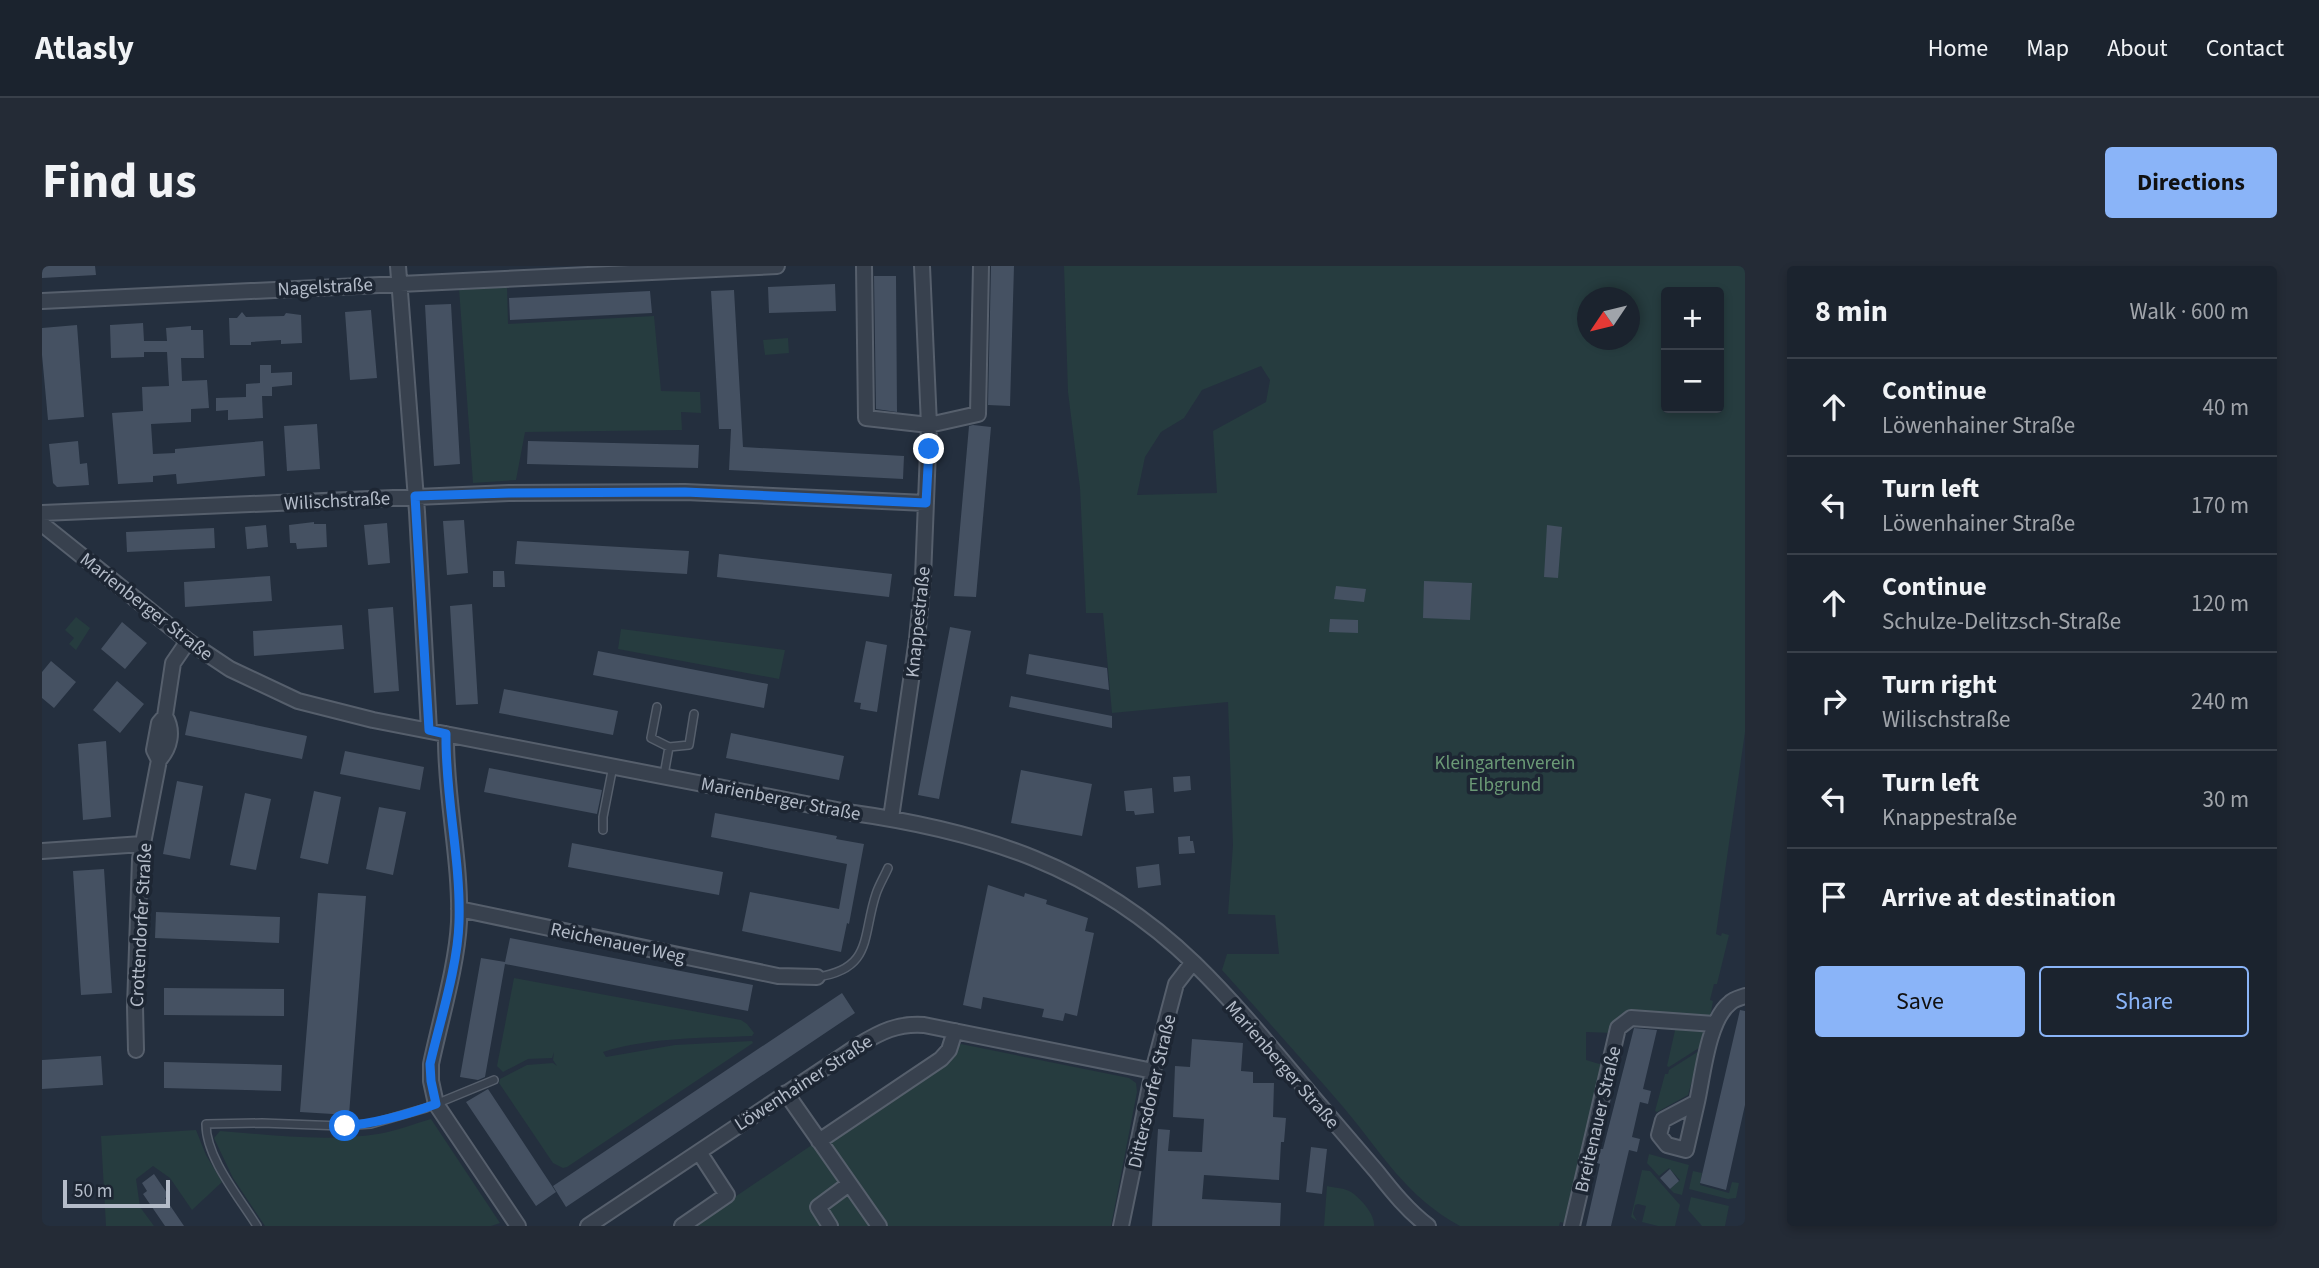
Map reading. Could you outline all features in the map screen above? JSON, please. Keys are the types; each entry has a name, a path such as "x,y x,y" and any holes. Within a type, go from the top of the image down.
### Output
{"street":[{"path":"398,266 429,730"},
{"name":"Nagelstraße","path":"42,301 776,266"},
{"path":"864,266 866,418 929,425 978,414 981,266"},
{"name":"Knappestraße","path":"891,818 917,639 923,578 929,425 922,266"},
{"name":"Wilischstraße","path":"42,513 509,493 685,492 926,503"},
{"name":"Marienberger Straße","path":"42,524 188,641 230,669 298,701 446,734 891,818 993,842 1073,875 1129,910 1193,962 1251,1025 1395,1194 1428,1226"},
{"name":"Crottendorfer Straße","path":"136,1050 136,944 140,859 159,760 154,750 159,723 165,716 173,663 188,641"},
{"path":"446,734 445,767 459,909 456,945 430,1064 431,1081 436,1104 517,1226"},
{"path":"42,852 142,844"},
{"name":"Reichenauer Weg","path":"459,909 781,980 817,977"},
{"name":"Dittersdorfer Straße","path":"1121,1226 1153,1071 1176,984 1193,962"},
{"path":"1697,1102 1714,1024 1731,1001 1745,996"},
{"name":"Breitenauer Straße","path":"1572,1226 1618,1028 1631,1018 1714,1024"},
{"name":"Löwenhainer Straße","path":"588,1226 605,1221 699,1152 887,1029 911,1024 1153,1071"},
{"path":"819,1141 941,1059 949,1050 955,1031"},
{"path":"786,1093 879,1226"},
{"path":"682,1226 727,1195 699,1152"},
{"path":"830,1226 818,1207 849,1184"}],"lane":[{"path":"657,707 651,738 669,747 689,745 695,714"},
{"path":"664,775 669,747"},
{"path":"603,830 613,765"},
{"name":"Reichenauer Weg","path":"817,977 841,972 857,958 868,930 876,894 888,868"},
{"path":"257,1226 211,1151 206,1124 371,1124 436,1104 494,1080"}],"green space":[{"name":"Kleingartenverein Elbgrund","path":"1064,266 1745,266 1745,732 1716,934 1729,935 1717,984 1714,984 1710,1000 1713,1001 1710,1018 1629,1014 1614,1033 1586,1032 1586,1060 1606,1066 1569,1224 1560,1222 1559,1226 1460,1226 1441,1214 1396,1173 1344,1108 1222,970 1227,954 1279,954 1275,915 1228,914 1233,845 1228,702 1112,713 1103,613 1086,613 1080,488 1068,392","holes":["1261,366 1270,380 1266,402 1213,431 1217,493 1137,495 1145,457 1161,432 1184,418 1202,390"]},
{"path":"507,286 508,324 654,316 661,391 700,392 701,413 681,412 682,430 525,432 516,480 473,483 459,288"},
{"path":"788,338 789,353 765,355 763,340"},
{"path":"76,617 90,628 76,650 69,644 74,638 65,630"},
{"path":"621,629 785,650 779,679 618,649"},
{"path":"514,978 741,1020 754,1033 752,1036 640,1043 603,1052 606,1057 675,1045 753,1043 563,1168 553,1163 499,1083 500,1079 527,1065 553,1063 557,1066 553,1060 554,1052 552,1058 528,1059 503,1072 497,1066"},
{"path":"1676,1026 1704,1028 1702,1046 1669,1067 1667,1066"},
{"path":"961,1044 1129,1078 1136,1083 1137,1092 1111,1226 692,1226"},
{"path":"1699,1051 1688,1095 1655,1111 1665,1074"},
{"path":"431,1119 500,1223 491,1226 265,1226 233,1178 214,1138 220,1131 299,1137 358,1136 392,1131"},
{"path":"196,1130 206,1155 222,1182 192,1210 170,1178 153,1166 136,1179 140,1207 154,1226 106,1226 101,1136"},
{"path":"1649,1154 1689,1165 1682,1195 1670,1189 1680,1180 1669,1168 1659,1176 1647,1163"},
{"path":"1642,1170 1650,1171 1680,1205 1675,1226 1642,1222 1646,1206 1638,1204 1635,1205 1633,1214 1637,1221 1631,1217"},
{"path":"1693,1171 1702,1173 1700,1185 1729,1193 1732,1182 1739,1183 1736,1198 1728,1199 1689,1189"},
{"path":"1327,1186 1355,1195 1370,1212 1374,1226 1324,1226"},
{"path":"1691,1197 1729,1206 1725,1226 1702,1226 1688,1210"}],"building":[{"path":"42,266 95,266 96,275 42,278"},
{"path":"991,266 1014,266 1010,406 988,405"},
{"path":"874,276 896,276 897,412 876,409"},
{"path":"835,284 836,311 769,313 768,287"},
{"path":"734,290 743,447 904,456 903,479 729,470 731,429 719,429 711,291"},
{"path":"650,291 652,313 510,320 509,298"},
{"path":"451,304 460,464 434,466 425,305"},
{"path":"371,310 377,378 350,380 345,312"},
{"path":"242,312 246,317 284,316 286,313 301,315 302,343 281,344 281,340 230,345 229,318 237,318"},
{"path":"143,323 144,341 167,341 166,328 191,326 191,330 203,330 204,358 181,358 182,381 207,380 209,408 191,409 191,422 151,424 153,454 175,453 175,449 263,441 265,476 177,484 176,474 153,476 153,482 118,484 112,413 143,411 142,387 169,386 167,352 144,352 144,357 111,358 110,325"},
{"path":"77,325 84,417 48,420 42,328"},
{"path":"260,365 271,365 271,373 292,372 292,385 272,387 272,396 262,396 263,418 228,420 228,410 216,411 216,398 246,397 246,384 260,383"},
{"path":"317,424 320,469 287,471 284,426"},
{"path":"969,426 991,427 976,597 954,596"},
{"path":"78,441 80,464 87,463 89,485 57,487 53,483 49,444"},
{"path":"528,441 699,445 698,468 527,464"},
{"path":"464,520 468,573 447,575 443,521"},
{"path":"314,522 326,524 327,547 297,549 296,543 290,543 289,525"},
{"path":"387,523 390,563 368,565 364,525"},
{"path":"266,525 268,547 247,549 245,527"},
{"path":"1547,525 1562,527 1558,578 1544,577"},
{"path":"214,528 215,548 127,552 126,532"},
{"path":"517,541 689,551 687,574 515,564"},
{"path":"719,554 892,574 889,597 717,577"},
{"path":"493,571 504,571 505,587 493,587"},
{"path":"270,576 272,601 185,607 184,582"},
{"path":"1424,581 1472,583 1470,620 1423,618"},
{"path":"1336,586 1366,589 1364,602 1334,599"},
{"path":"472,604 478,704 456,705 450,606"},
{"path":"393,607 399,691 374,693 368,609"},
{"path":"1330,619 1358,620 1358,633 1329,632"},
{"path":"122,622 147,643 125,669 101,649"},
{"path":"342,625 344,649 254,656 253,631"},
{"path":"950,627 971,631 939,799 918,795"},
{"path":"866,641 887,645 877,712 860,709 861,703 854,702"},
{"path":"598,651 768,684 764,708 593,675"},
{"path":"1029,654 1107,668 1109,690 1026,674"},
{"path":"51,661 76,682 54,708 42,698 42,672"},
{"path":"117,681 144,704 120,733 93,710"},
{"path":"504,689 618,711 613,735 499,713"},
{"path":"1011,696 1112,716 1112,728 1009,707"},
{"path":"190,711 307,736 302,759 185,735"},
{"path":"731,733 844,756 839,780 726,758"},
{"path":"106,741 111,817 83,820 78,744"},
{"path":"345,751 424,767 420,790 340,774"},
{"path":"489,768 602,790 597,814 484,792"},
{"path":"1021,770 1092,784 1082,836 1011,823"},
{"path":"1190,776 1191,790 1174,792 1173,777"},
{"path":"177,781 203,786 190,859 163,854"},
{"path":"1152,788 1154,813 1135,815 1134,811 1126,811 1124,791"},
{"path":"314,791 341,797 328,864 300,858"},
{"path":"245,793 271,799 256,870 230,865"},
{"path":"379,807 406,812 393,875 366,869"},
{"path":"715,813 837,836 836,839 864,844 841,952 742,931 750,892 839,909 847,864 711,837"},
{"path":"1190,836 1195,853 1179,854 1178,837"},
{"path":"572,843 723,872 719,895 568,867"},
{"path":"1159,864 1161,885 1138,888 1136,867"},
{"path":"104,869 112,993 81,995 73,871"},
{"path":"988,885 1024,897 1025,893 1047,900 1046,904 1088,918 1085,931 1094,933 1077,1016 1065,1013 1063,1021 1042,1017 1044,1009 983,997 981,1009 963,1005"},
{"path":"318,893 366,896 349,1115 300,1112"},
{"path":"156,912 280,917 279,943 155,938"},
{"path":"510,938 753,985 748,1011 505,964 485,1077 478,1080 460,1077 481,958 505,962"},
{"path":"164,988 284,989 284,1016 164,1015"},
{"path":"842,993 855,1013 566,1207 553,1186"},
{"path":"1740,1010 1745,1011 1745,1105 1726,1190 1700,1183"},
{"path":"1634,1028 1657,1030 1643,1089 1651,1091 1648,1104 1640,1102 1632,1137 1640,1139 1637,1152 1629,1150 1611,1226 1586,1226 1600,1164 1597,1163 1600,1149 1603,1149"},
{"path":"1192,1039 1243,1043 1241,1071 1253,1072 1253,1083 1274,1083 1273,1117 1286,1118 1284,1142 1281,1142 1279,1180 1204,1175 1202,1199 1281,1203 1280,1226 1152,1226 1158,1129 1170,1130 1168,1151 1202,1152 1204,1119 1173,1117 1175,1066 1190,1067"},
{"path":"101,1056 103,1085 42,1089 42,1060"},
{"path":"164,1062 282,1065 281,1091 164,1088"},
{"path":"488,1089 556,1192 536,1206 466,1102"},
{"path":"1311,1147 1327,1149 1322,1194 1306,1192"},
{"path":"1670,1169 1679,1181 1670,1189 1660,1178"},
{"path":"154,1174 169,1196 165,1198 184,1226 165,1226 143,1194 147,1191 142,1183"}],"route":[{"path":"345,1126 371,1124 436,1104 430,1064 459,924 445,767 446,734 429,730 415,496 685,492 926,503 929,449"}]}
